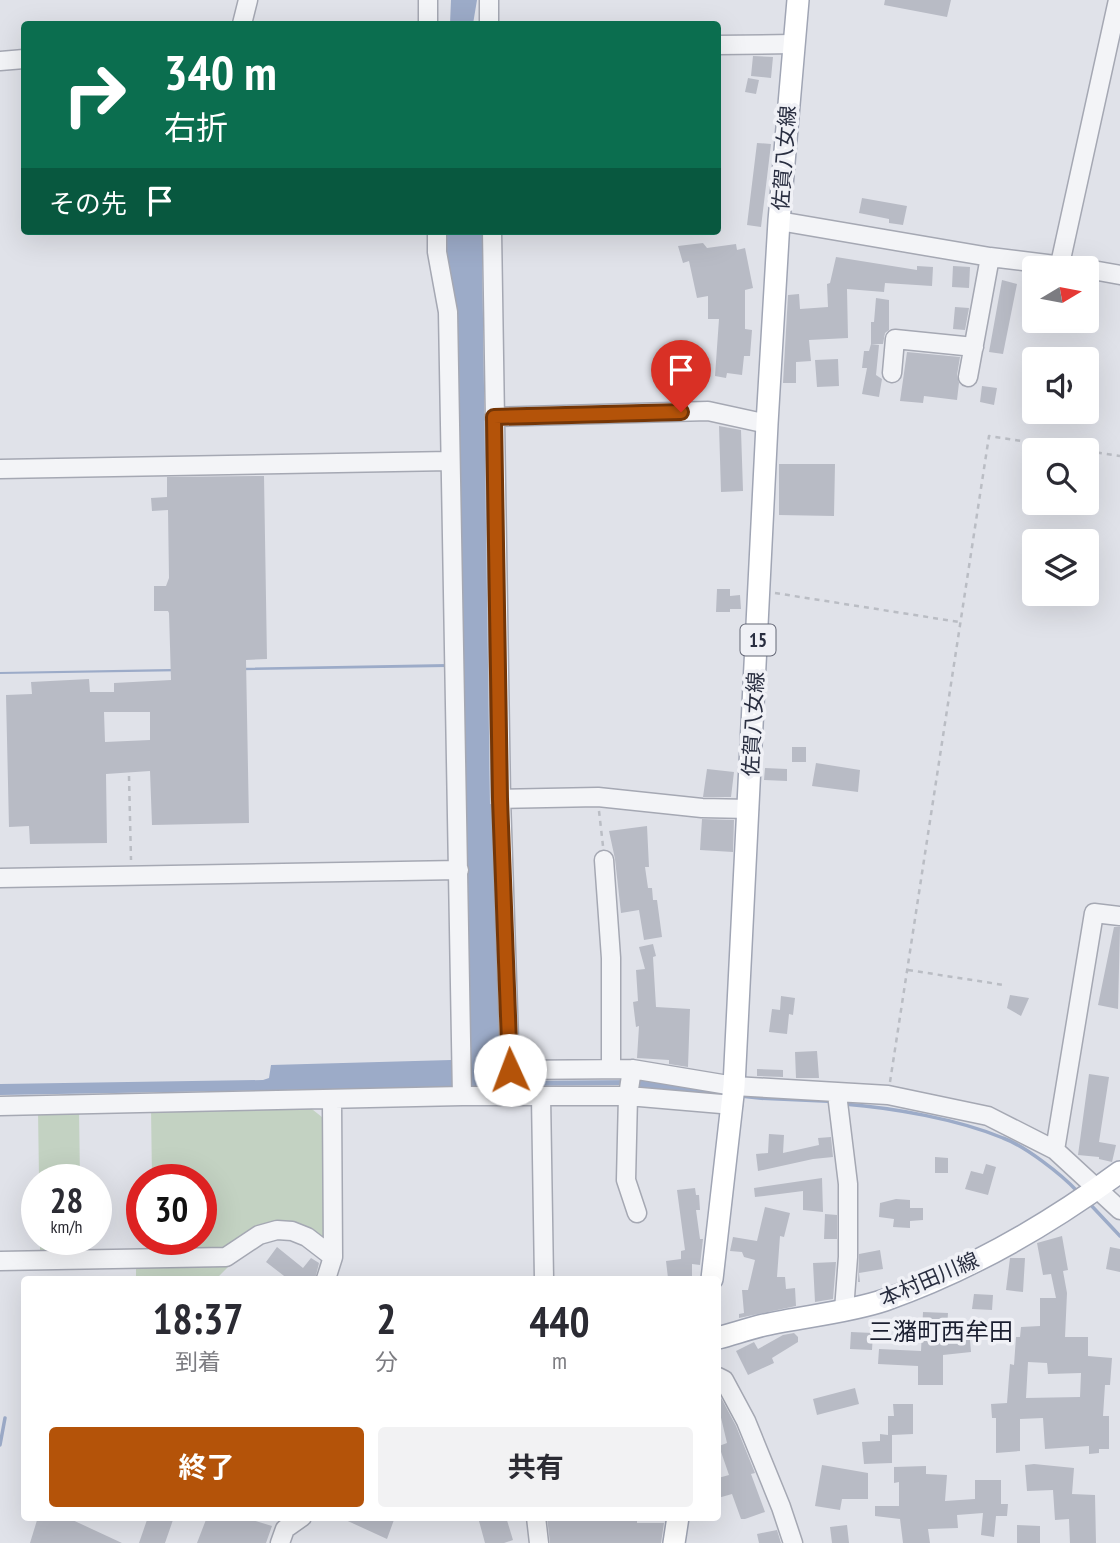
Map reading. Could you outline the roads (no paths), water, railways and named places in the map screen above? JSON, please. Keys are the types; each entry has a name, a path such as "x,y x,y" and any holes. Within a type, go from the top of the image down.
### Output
{"main road":[{"name":"佐賀八女線","path":"712,1276 734,1095 767,424 779,221 798,0"},
{"name":"本村田川線","path":"721,1337 883,1300 930,1282 1022,1238 1120,1172"},
{"path":"674,1543 677,1521"}],"street":[{"path":"243,21 248,0"},
{"path":"428,0 428,21"},
{"path":"489,0 489,21"},
{"path":"1062,256 1118,0"},
{"path":"721,45 793,44"},
{"path":"0,61 21,59"},
{"path":"779,221 1022,260"},
{"path":"437,235 437,252 448,313 462,1096"},
{"path":"492,235 500,799 510,1070 632,1069 734,1095"},
{"path":"968,377 990,257"},
{"path":"1099,271 1120,275"},
{"path":"892,373 895,339 974,347"},
{"path":"494,417 708,411 767,424"},
{"path":"0,469 450,461"},
{"path":"500,799 598,797 702,808 749,809"},
{"path":"604,860 611,958 611,1068"},
{"path":"0,878 459,870"},
{"path":"1055,1150 1094,913 1120,916"},
{"path":"632,1069 628,1096 626,1180 637,1213"},
{"path":"837,1094 848,1184 848,1257 844,1310"},
{"path":"0,1106 332,1101 462,1096 888,1096 988,1116 1055,1150 1120,1210"},
{"path":"541,1096 544,1276"},
{"path":"327,1276 333,1256 332,1101"},
{"path":"0,1261 226,1257 259,1235 277,1230 292,1231 307,1237 333,1256"},
{"path":"721,1378 746,1421 793,1543"},
{"path":"536,1521 539,1543"}],"water":[{"path":"451,0 477,0 474,21 450,21"},
{"path":"447,235 482,235 490,804 496,811 502,1074 498,1081 636,1080 745,1093 830,1099 828,1103 761,1100 623,1085 518,1086 518,1089 470,1090 456,324 447,257"},
{"path":"447,664 447,667 0,674 0,672"},
{"path":"451,1060 455,1066 452,1067 452,1087 0,1095 0,1084 263,1080 269,1078 271,1065"}],"waterway":[{"path":"844,1104 925,1115 985,1131 1032,1154 1077,1191"},
{"path":"1088,1202 1120,1236"},
{"path":"0,1445 5,1418"}],"district":[{"name":"三潴町西牟田","path":"941,1331"}]}
